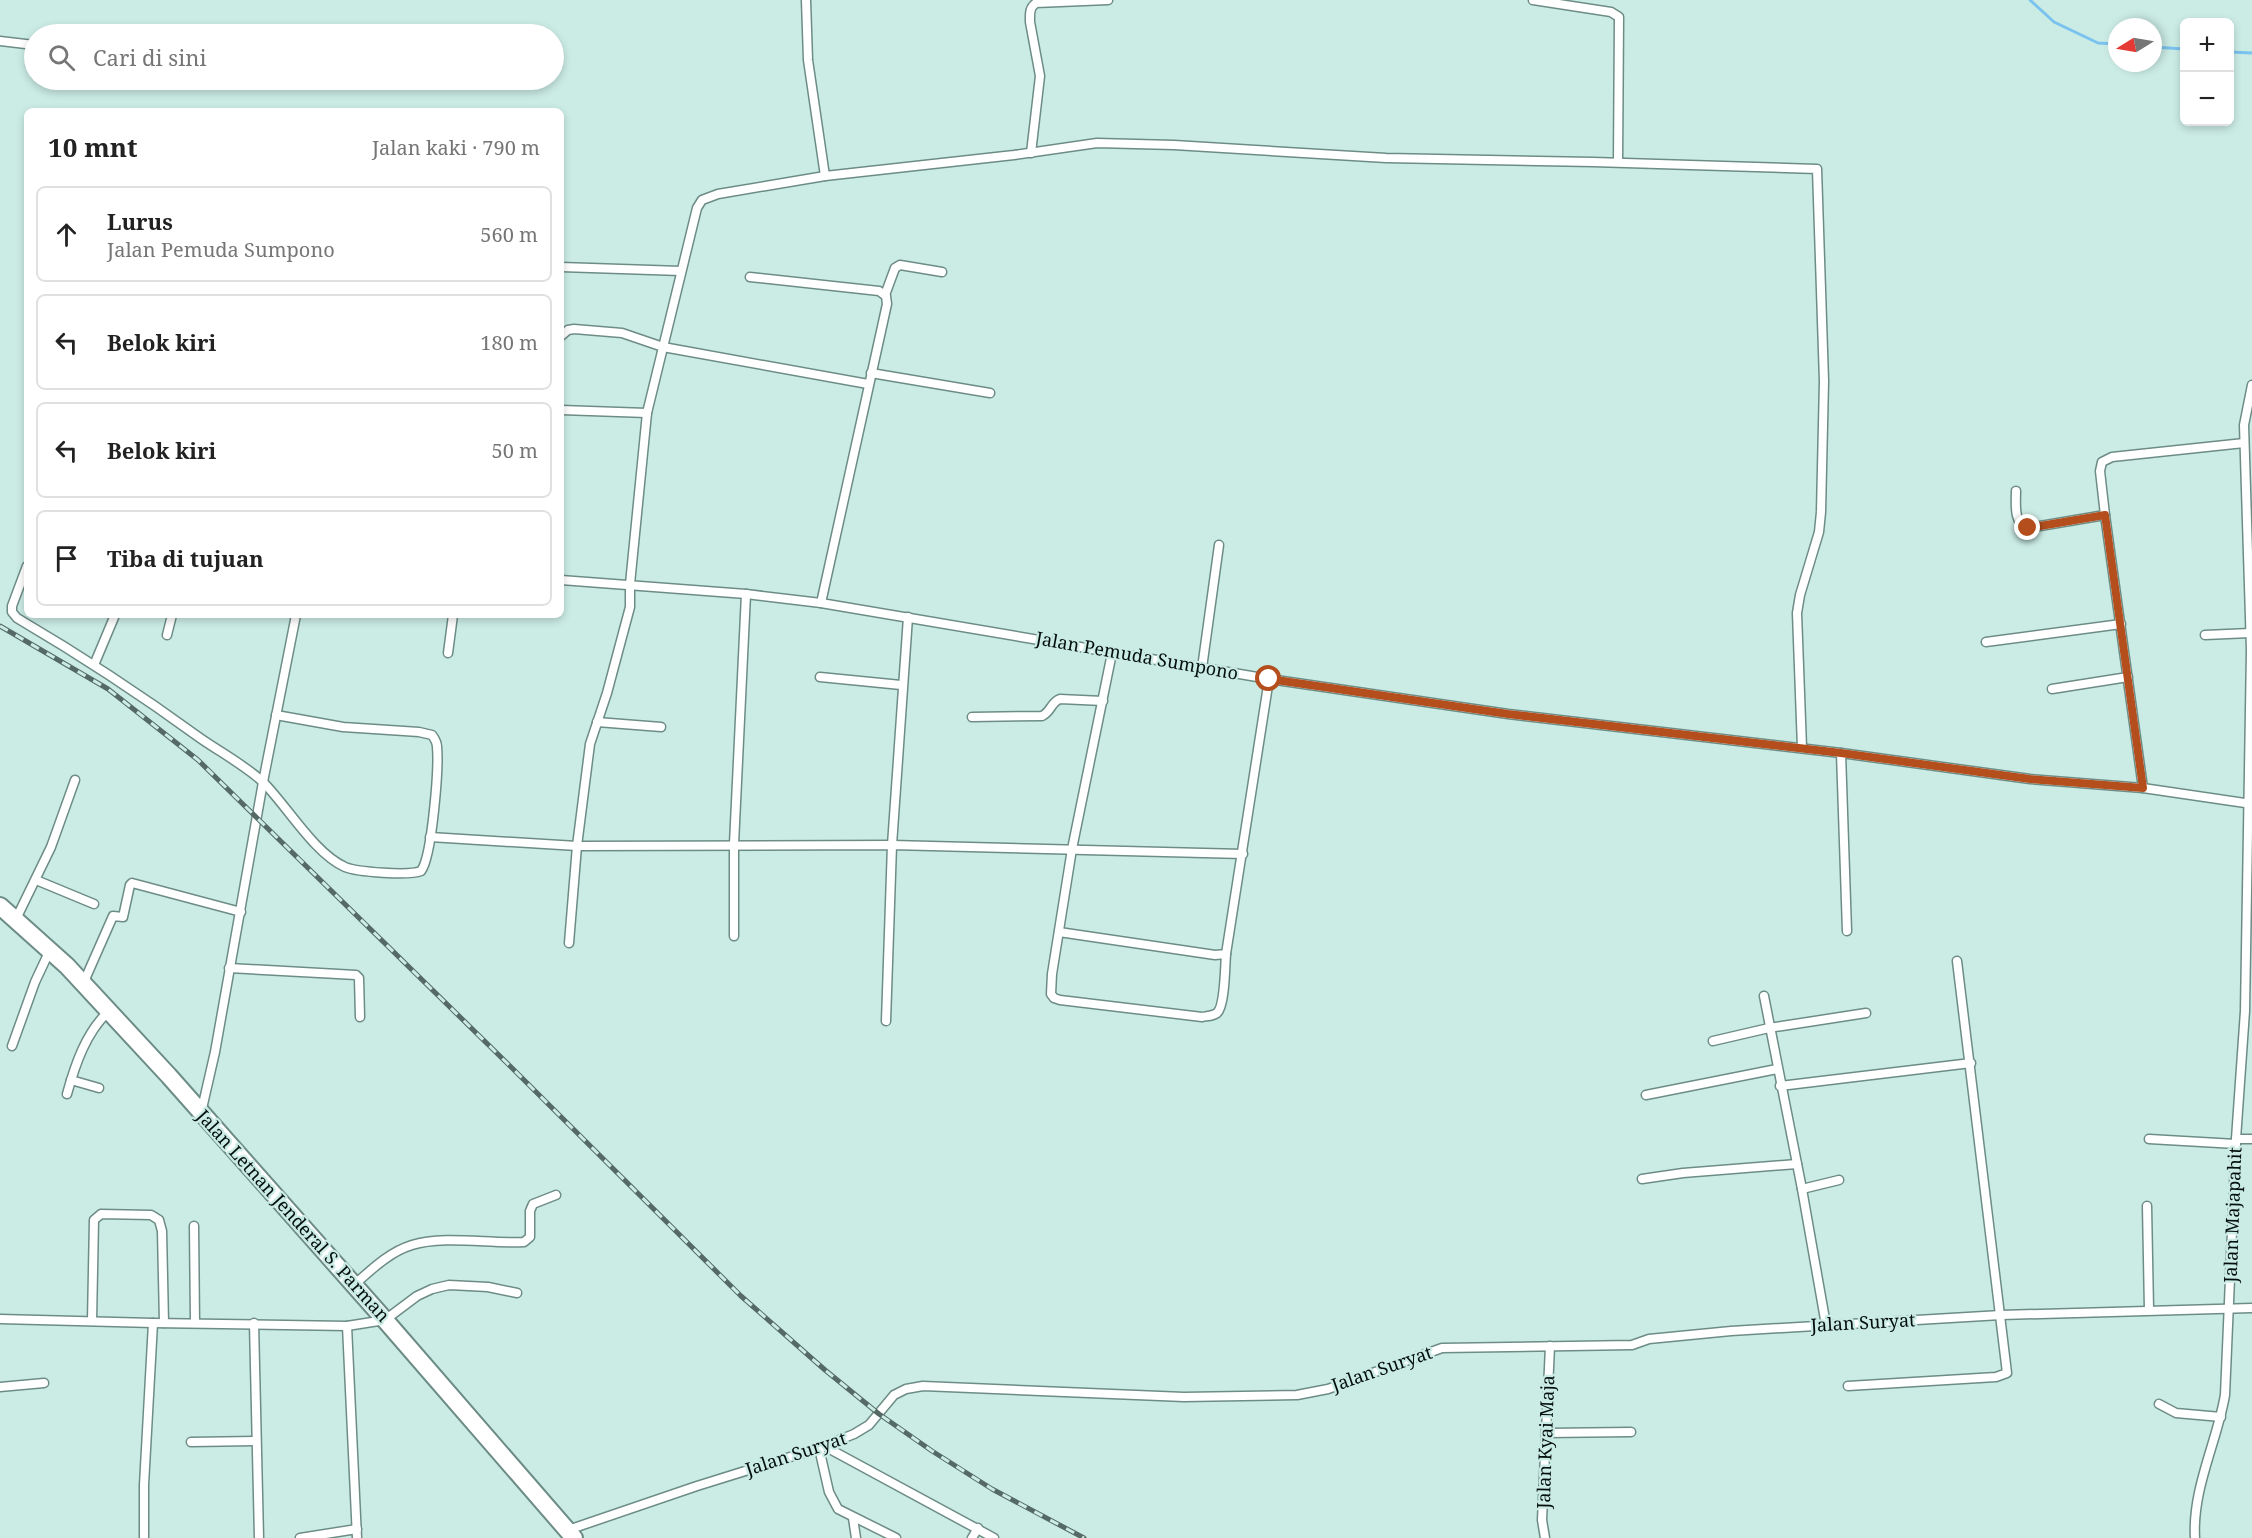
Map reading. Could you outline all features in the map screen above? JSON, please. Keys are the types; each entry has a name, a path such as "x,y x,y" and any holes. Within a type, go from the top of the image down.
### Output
{"highway":[{"name":"Jalan Letnan Jenderal S. Parman","path":"0,906 50,950 109,1011 386,1320 571,1534"}],"street":[{"path":"806,0 808,60 825,176"},
{"path":"1031,153 1040,76 1030,10 1036,3 1108,0"},
{"path":"1533,0 1611,12 1619,17 1618,162"},
{"path":"0,41 24,44"},
{"path":"569,943 576,846 588,757 630,606 630,584 647,413 697,208 702,200 709,196 729,191 825,176 1031,153 1097,143 1386,158 1618,162 1817,169 1823,307 1824,450 1818,532 1797,613 1802,748"},
{"path":"821,603 887,304 885,295 895,268 900,265 942,272"},
{"path":"564,267 681,272"},
{"path":"750,277 879,291 885,295"},
{"path":"564,333 568,330 587,329 622,333 663,347 868,384"},
{"path":"871,373 990,393"},
{"name":"Jalan Majapahit","path":"2195,1538 2196,1509 2222,1418 2225,1395 2236,1142 2246,1011 2251,607 2244,443 2247,406 2252,385"},
{"path":"564,410 647,413"},
{"path":"2143,788 2105,515 2100,471 2102,462 2107,458 2244,443"},
{"path":"2016,491 2018,521 2028,528 2105,515"},
{"path":"1202,668 1219,545"},
{"path":"24,574 12,606 14,616 139,694 263,782 303,830 332,858 344,867 353,870 419,873 426,864 430,837 437,747 432,735 419,732 342,728 276,715"},
{"name":"Jalan Pemuda Sumpono","path":"564,580 746,594 821,603 1269,679 1508,714 1802,748 2030,779 2143,788 2250,804"},
{"path":"734,936 734,844 746,594"},
{"path":"886,1021 892,845 908,617"},
{"path":"94,665 114,618"},
{"path":"167,635 171,618"},
{"path":"201,1113 215,1052 263,782 295,618"},
{"path":"448,652 453,618"},
{"path":"1986,642 2121,624"},
{"path":"2205,635 2250,633"},
{"path":"1112,653 1072,849 1050,991 1052,996 1060,1000 1202,1017 1213,1015 1218,1011 1269,679"},
{"path":"820,677 902,685"},
{"path":"2052,689 2128,677"},
{"path":"972,717 1042,716 1047,713 1054,701 1060,699 1103,701"},
{"path":"597,722 661,727"},
{"path":"1841,753 1847,931"},
{"path":"16,919 51,848 75,780"},
{"path":"430,837 576,846 892,845 1243,854"},
{"path":"36,880 94,904"},
{"path":"83,984 113,916 123,916 129,885 241,912"},
{"path":"1059,932 1215,956 1226,954"},
{"path":"12,1047 35,982 50,950"},
{"path":"1848,1386 2004,1376 2007,1373 1957,961"},
{"path":"230,968 356,975 359,978 360,1017"},
{"path":"1764,996 1826,1325"},
{"path":"67,1094 89,1035 98,1021 109,1011"},
{"path":"1713,1041 1769,1028 1866,1013"},
{"path":"1780,1086 1971,1063"},
{"path":"1646,1095 1777,1069"},
{"path":"71,1080 99,1088"},
{"path":"2149,1139 2236,1142 2252,1139"},
{"path":"1642,1179 1683,1173 1797,1164"},
{"path":"1802,1189 1839,1180"},
{"path":"354,1285 379,1263 413,1245 434,1241 525,1242 530,1237 530,1211 533,1204 556,1195"},
{"path":"2147,1206 2149,1310"},
{"path":"92,1321 94,1220 101,1214 151,1215 159,1220 162,1231 164,1323"},
{"path":"194,1226 195,1323"},
{"path":"0,1319 347,1326 386,1320 417,1296 448,1285 488,1287 517,1293"},
{"name":"Jalan Suryat","path":"571,1534 697,1486 822,1447 854,1434 869,1425 894,1395 906,1389 923,1386 1184,1397 1297,1395 1328,1389 1443,1348 1632,1345 1649,1338 1826,1325 2149,1310 2252,1308"},
{"path":"144,1538 144,1485 153,1323"},
{"path":"254,1323 259,1538"},
{"path":"300,1538 357,1534 347,1326"},
{"name":"Jalan Kyai Maja","path":"1545,1538 1542,1520 1550,1346"},
{"path":"0,1387 45,1383"},
{"path":"2159,1404 2176,1413 2222,1418"},
{"path":"1546,1433 1631,1432"},
{"path":"191,1442 255,1441"},
{"path":"822,1447 833,1502 838,1509 896,1538"},
{"path":"822,1447 994,1538"},
{"path":"853,1518 856,1538"},
{"path":"972,1538 978,1528"}],"waterway":[{"path":"2030,0 2054,22 2098,43 2108,44"},
{"path":"2162,48 2180,49"},
{"path":"2234,52 2252,53"}],"railway":[{"path":"0,626 108,689 198,760 741,1296 825,1370 879,1414 932,1451 992,1489 1084,1538"}],"route":[{"path":"1269,679 1508,714 1802,748 2030,779 2143,788 2105,515 2028,528"}]}
